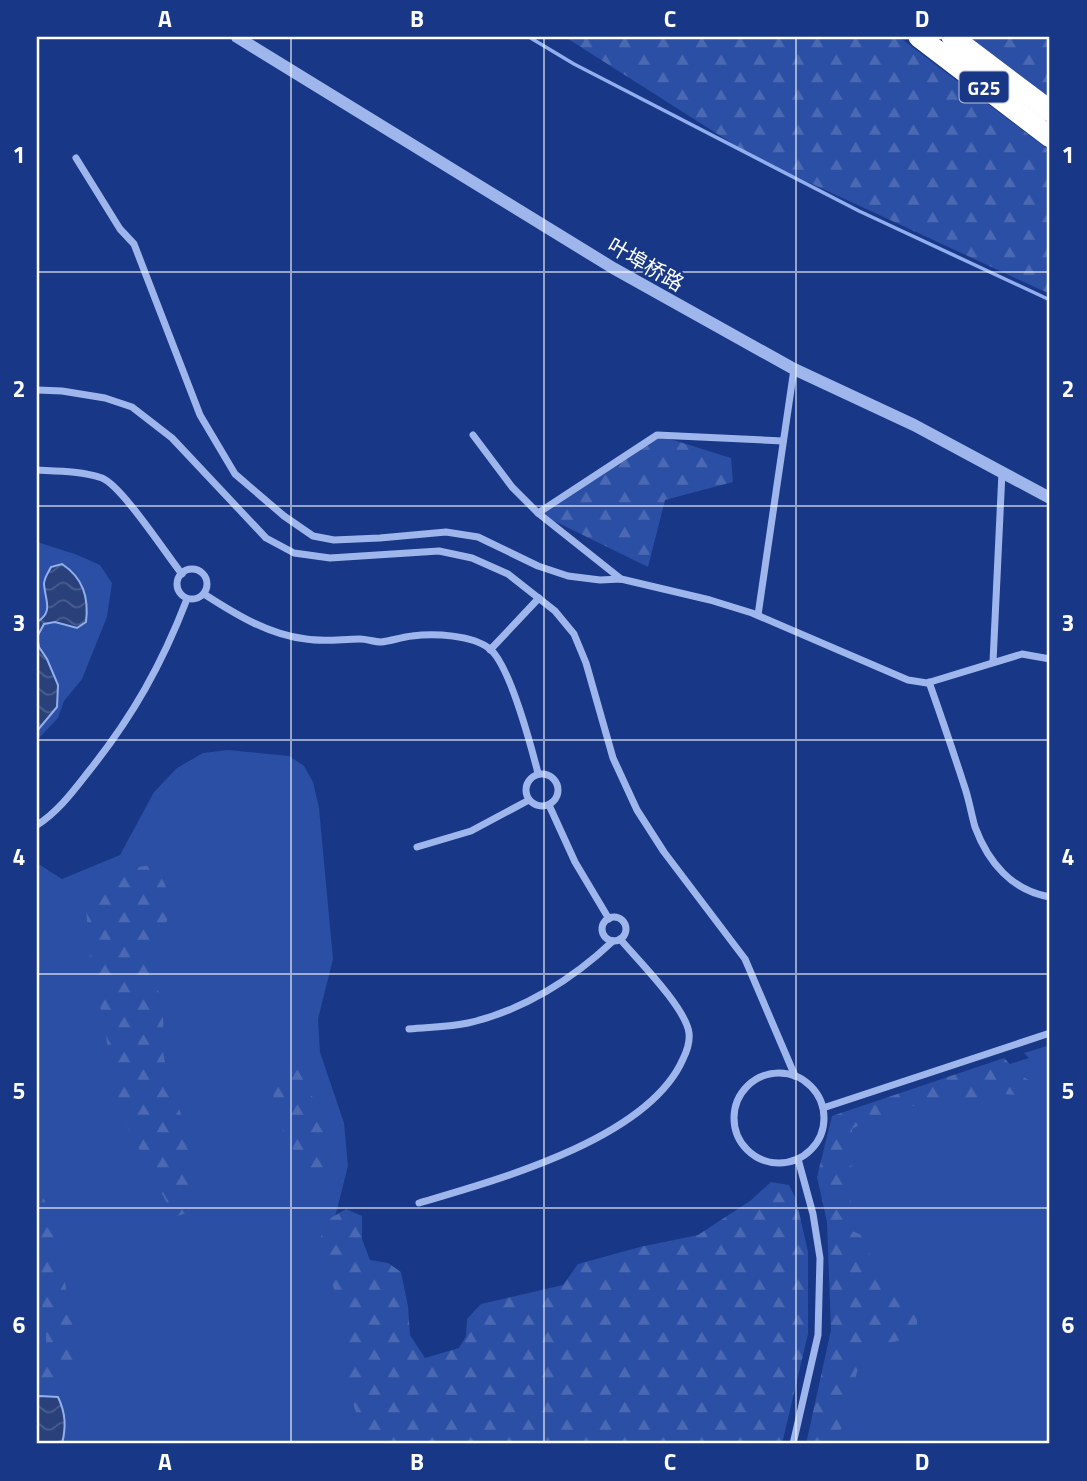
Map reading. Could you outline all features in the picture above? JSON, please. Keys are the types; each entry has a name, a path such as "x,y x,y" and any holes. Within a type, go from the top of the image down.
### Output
{"highway":[{"name":"G25","path":"919,37 1050,136"},
{"name":"G25","path":"952,37 1050,111"}],"street":[{"name":"叶埠桥路","path":"237,37 613,268 794,369 914,425 1050,498"},
{"path":"76,158 120,229 134,244 200,415 235,474 284,516 313,536 334,540 446,532 478,537 538,566 568,576 600,580 621,579 710,600 758,615 908,680 929,682 1022,654 1050,659"},
{"path":"758,615 794,369"},
{"path":"37,390 105,398 132,407 172,438 266,538 294,553 330,558 439,551 472,558 508,574 555,611 574,634 586,663 613,758 637,810 664,852 745,959 795,1076"},
{"path":"473,435 504,477 538,513 621,579"},
{"path":"538,513 657,435 783,441"},
{"path":"37,470 102,478 117,489 182,574"},
{"path":"993,662 1002,472"},
{"path":"196,570 205,575 208,585 204,594 196,599 187,598 177,588 182,574 196,570"},
{"path":"204,594 239,616 280,634 306,639 361,639 380,642 416,635 467,638 490,650 507,678 530,742 538,774"},
{"path":"37,825 71,794 107,749 143,696 172,639 187,598"},
{"path":"490,650 539,598"},
{"path":"929,682 967,793 975,827 989,855 1004,876 1017,886 1036,895 1050,897"},
{"path":"538,774 549,774 559,787 557,797 549,805 539,806 529,800 526,784 538,774"},
{"path":"417,847 471,831 529,800"},
{"path":"549,805 575,862 609,919"},
{"path":"409,1030 467,1023 508,1011 545,993 596,957 617,940 626,933 626,925 617,918 604,923 603,931 606,937 617,940 674,1003 690,1033 678,1070 662,1091 606,1133 490,1182 419,1203"},
{"path":"823,1108 1050,1033"},
{"path":"774,1074 795,1076 808,1084 823,1108 824,1123 820,1138 810,1150 798,1159 776,1163 754,1156 743,1146 736,1133 733,1118 739,1097 753,1081 774,1074"},
{"path":"793,1444 818,1335 820,1258 813,1214 798,1159"}],"green space":[{"path":"565,37 899,37 1050,151 1050,294 752,156"},
{"path":"970,37 1050,37 1050,101"},
{"path":"657,435 731,458 733,482 665,500 648,567 538,513"},
{"path":"37,542 100,565 112,583 107,617 82,679 64,701 58,718 37,740"},
{"path":"228,750 289,756 304,766 313,782 319,808 333,959 318,1019 320,1052 344,1123 348,1166 331,1233 395,1444 37,1444 37,863 62,879 120,855 154,792 177,768 203,753"},
{"path":"152,865 164,882 170,906 154,954 163,1018 163,1051 191,1149 194,1169 193,1190 187,1213 174,1217 122,1116 110,1076 107,1042 90,954 85,897 132,868"},
{"path":"1050,1045 1050,1444 817,1444 838,1329 838,1117 1029,1058 1024,1053"},
{"path":"1004,1058 1022,1076 1037,1085 1042,1093 1039,1097 983,1092 980,1098 899,1109 852,1129 850,1230 866,1237 873,1269 885,1280 891,1291 917,1312 917,1324 911,1337 874,1349 863,1358 837,1444 806,1444 831,1330 827,1222 817,1177 832,1116"},
{"path":"298,1070 319,1111 327,1137 328,1167 324,1184 311,1185 284,1132 275,1106 274,1076"},
{"path":"771,1182 789,1185 796,1199 808,1252 808,1334 782,1444 368,1444 350,1396 343,1359 343,1322 329,1271 319,1248 324,1222 346,1209 362,1216 362,1239 370,1260 388,1263 401,1272 408,1306 410,1335 425,1358 459,1348 466,1336 467,1319 481,1304 563,1285 578,1264 698,1235 750,1201"},
{"path":"37,1185 51,1214 78,1352 73,1376 60,1386 37,1381 45,1354 46,1339 44,1313 37,1291"}],"water":[{"path":"62,564 75,575 83,589 86,622 77,628 55,622 44,624 37,637 37,622 47,610 45,580 51,567"},
{"path":"37,637 39,647 58,685 57,707 37,731"},
{"path":"37,1397 58,1397 64,1420 62,1444 37,1444"}],"waterway":[{"path":"529,37 574,64 859,211 1050,300"}]}
